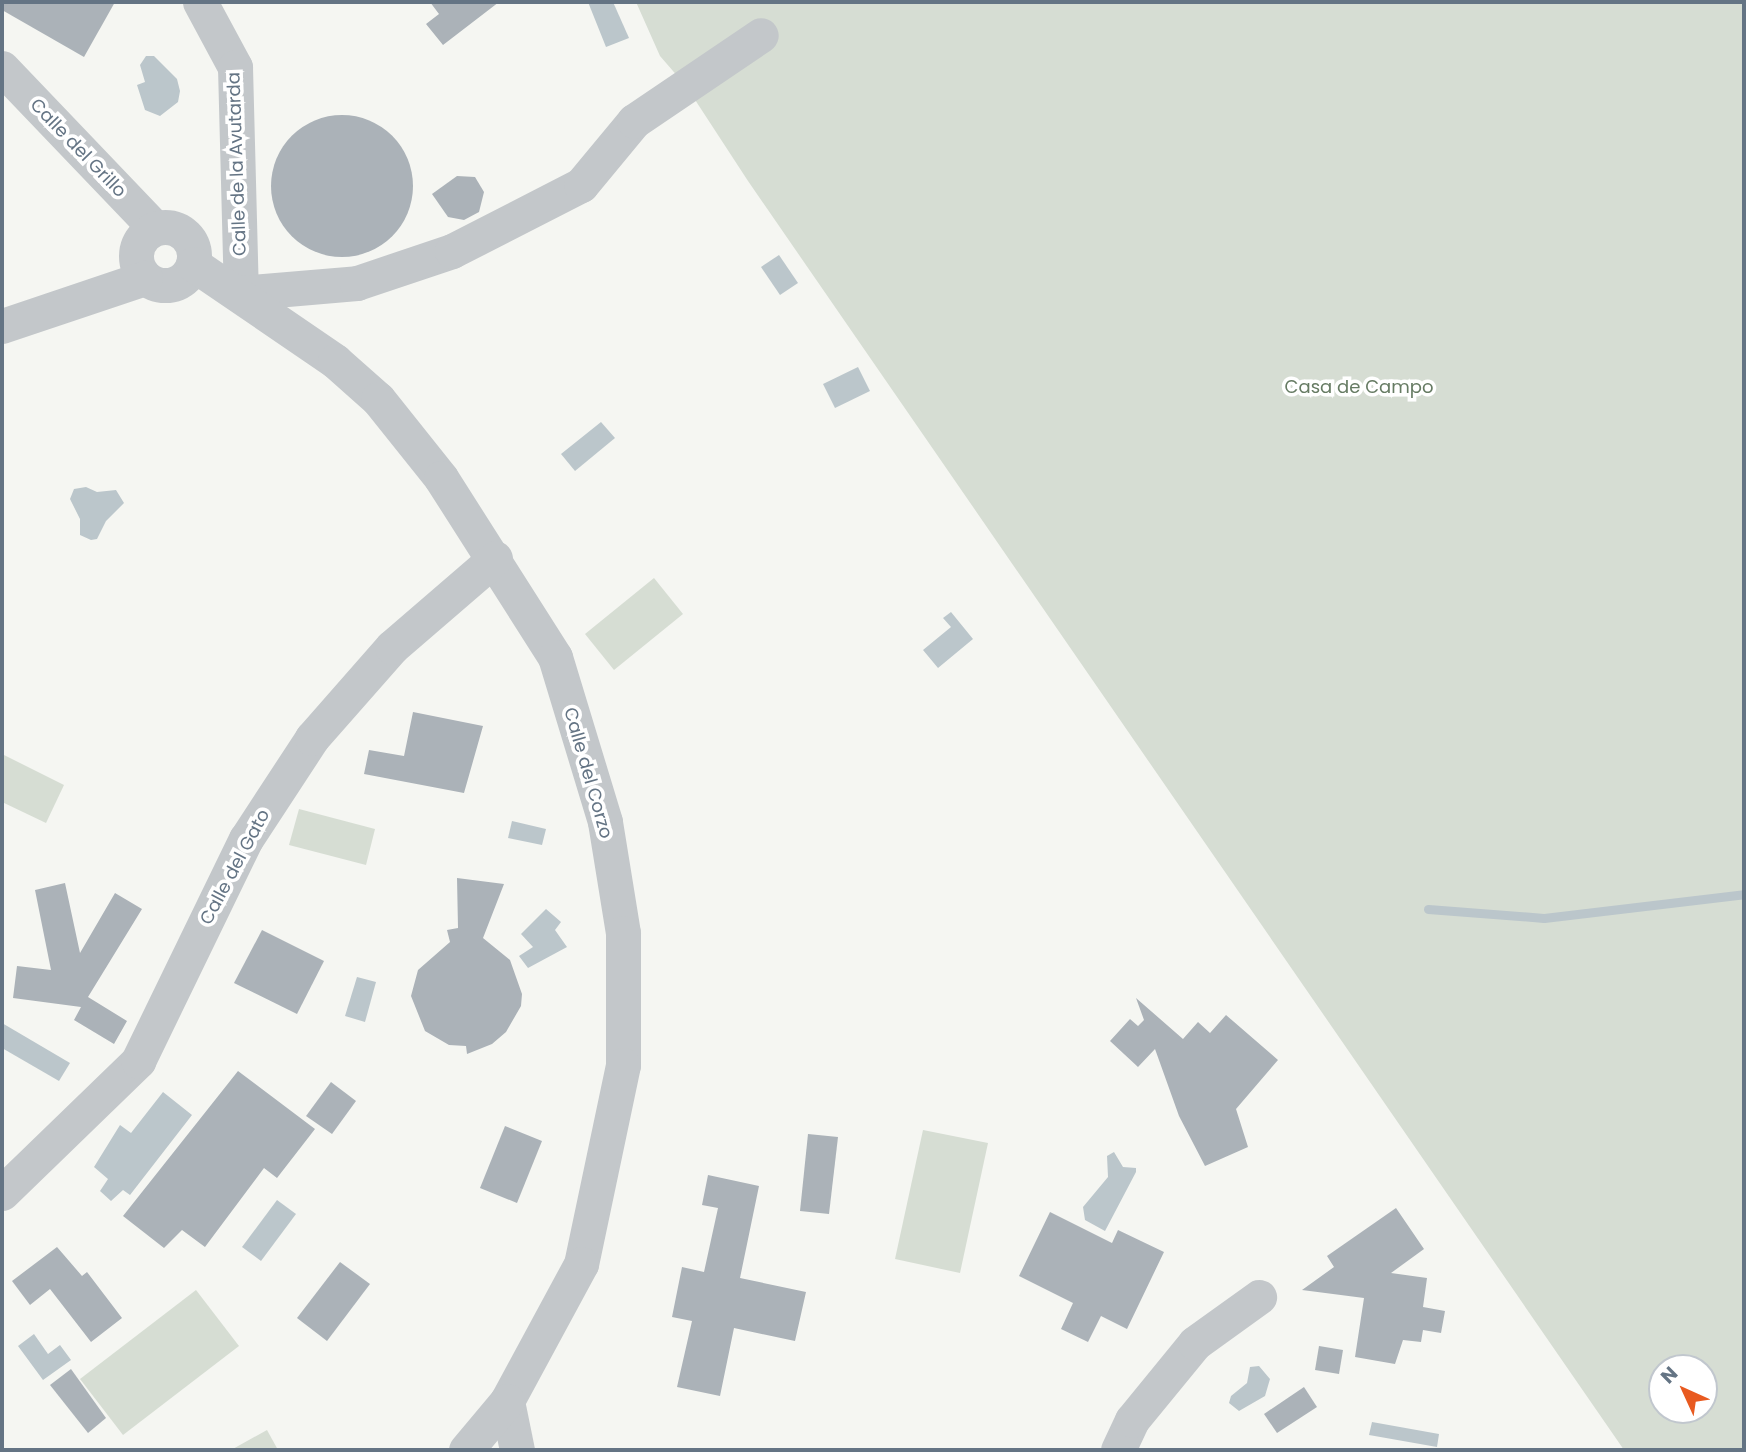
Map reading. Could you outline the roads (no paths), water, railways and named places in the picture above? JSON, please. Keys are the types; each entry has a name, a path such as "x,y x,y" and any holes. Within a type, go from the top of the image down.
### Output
{"street":[{"name":"Calle de la Avutarda","path":"200,2 235,67 241,293"},
{"path":"241,293 357,283 452,251 581,185 634,121 761,35"},
{"name":"Calle del Grillo","path":"2,68 155,228"},
{"path":"2,326 145,278 173,285 193,264 192,246 182,232 155,228 146,233 136,250 138,270 145,278"},
{"name":"Calle del Corzo","path":"193,264 241,293 335,361 378,399 495,558 555,657 605,822 623,933 623,1065 580,1264 507,1401 466,1450"},
{"name":"Calle del Gato","path":"2,1193 138,1061 246,839 312,738 392,647 495,558"},
{"path":"1118,1450 1132,1420 1195,1343 1259,1297"},
{"path":"507,1401 517,1450"}],"waterway":[{"path":"1428,909 1544,918 1744,894"}],"park label":[{"name":"Casa de Campo","path":"1359,387"}]}
